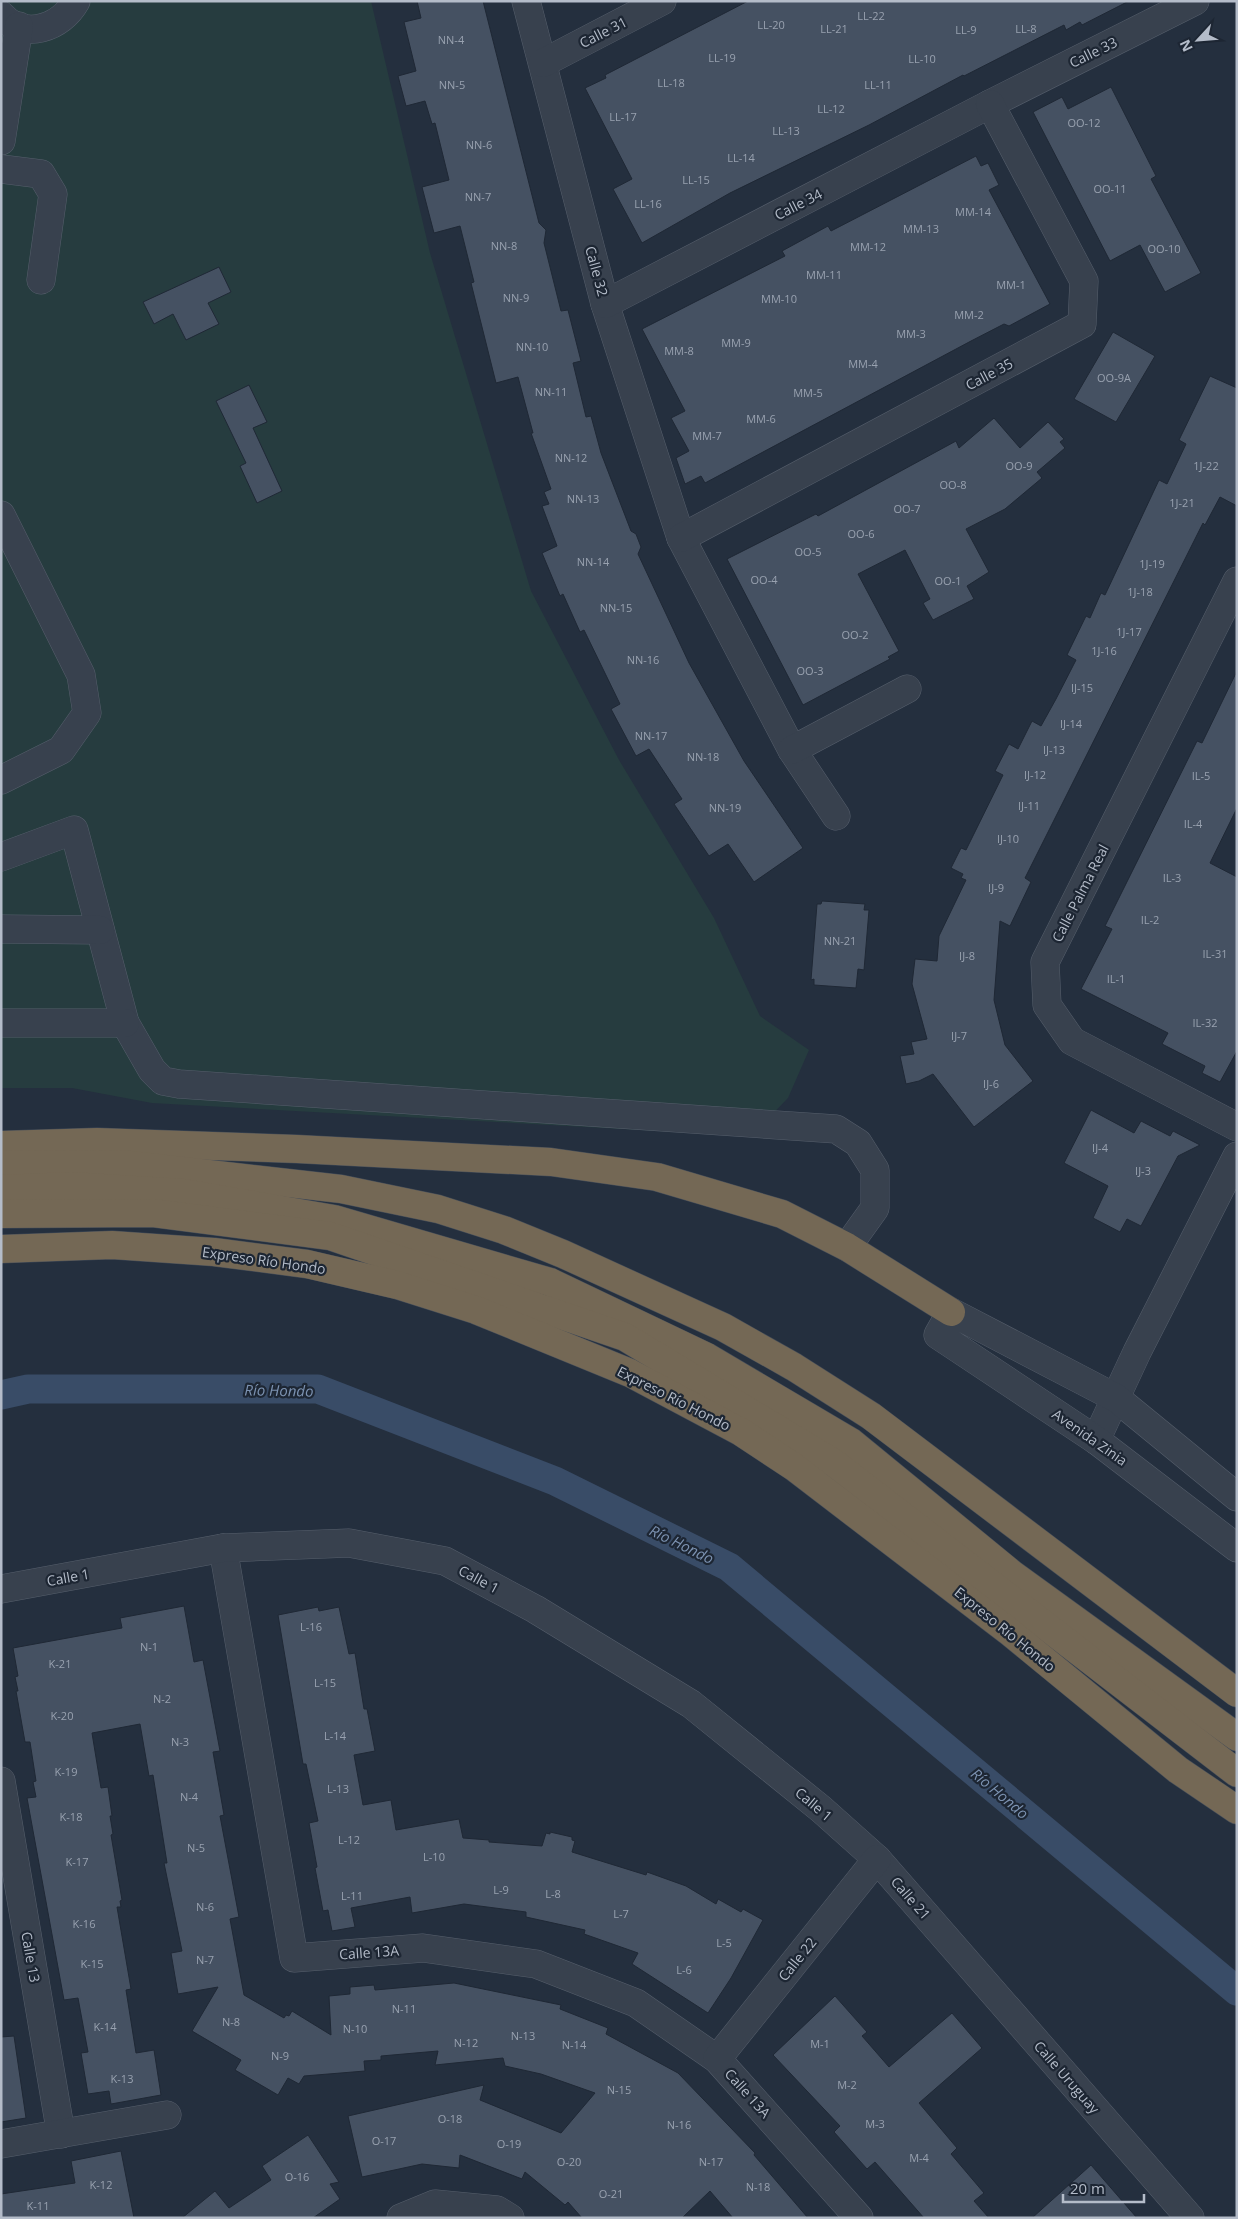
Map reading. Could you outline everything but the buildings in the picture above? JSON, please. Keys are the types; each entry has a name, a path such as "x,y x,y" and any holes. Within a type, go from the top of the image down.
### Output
{"highway":[{"path":"1,1145 55,1142 156,1143 552,1162 658,1177 782,1214 847,1247 951,1312"},
{"path":"1,1164 131,1165 341,1189 438,1209 504,1230 564,1254 723,1327 794,1367 871,1416 1237,1693"},
{"path":"1,1189 71,1186 184,1193 334,1219 550,1282 707,1357 851,1442 1012,1574 1237,1737"},
{"path":"1,1214 153,1213 330,1236 625,1337 834,1464 1237,1773"},
{"name":"Expreso Río Hondo","path":"1,1248 112,1245 214,1252 308,1264 397,1284 476,1310 630,1373 741,1432 794,1468 1011,1633 1178,1770 1237,1810"},
{"path":"1178,1770 1237,1828"}],"street":[{"path":"1,141 10,21 33,29 47,27 60,21 71,11 76,1"},
{"name":"Calle 32","path":"526,1 605,304 680,538 792,750 836,816"},
{"name":"Calle 31","path":"543,63 662,1"},
{"name":"Calle 33","path":"990,104 1195,1"},
{"name":"Calle 34","path":"605,304 990,104"},
{"name":"Calle 35","path":"680,538 1082,324 1084,281 990,104"},
{"path":"1,168 41,174 52,194 41,280"},
{"path":"1,515 8,545 81,675 87,713 61,750 1,780"},
{"name":"Calle Palma Real","path":"1237,581 1045,962 1047,1005 1072,1041 1237,1127"},
{"path":"792,750 907,689"},
{"path":"1,857 74,830 125,1023 152,1070 163,1080 179,1084 836,1128 858,1143 875,1170 875,1208 847,1247"},
{"path":"1,929 100,930"},
{"path":"1,1023 125,1023"},
{"path":"1096,1440 1237,1156"},
{"path":"951,1312 1116,1398 1237,1497"},
{"name":"Avenida Zinia","path":"951,1312 938,1335 1096,1440 1237,1548"},
{"name":"Calle 1","path":"1,1589 223,1548 350,1543 445,1561 535,1609 691,1704 821,1809 877,1859"},
{"name":"Calle 13A","path":"223,1548 294,1958 422,1948 536,1964 636,2003 717,2059 859,2218"},
{"name":"Calle 13","path":"1,1781 61,2134"},
{"name":"Calle 21","path":"877,1859 945,1937"},
{"name":"Calle 22","path":"717,2059 877,1859"},
{"name":"Calle Uruguay","path":"945,1937 1190,2218"},
{"path":"1,2144 167,2115"},
{"path":"401,2218 435,2204 497,2210 510,2218"}],"green space":[{"path":"1,1 371,1 430,253 531,591 619,760 714,918 760,1016 809,1050 788,1098 754,1133 714,1134 152,1103 72,1088 1,1088"}],"waterway":[{"name":"Río Hondo","path":"1,1395 28,1389 318,1389 555,1481 729,1567 1237,1991"}]}
